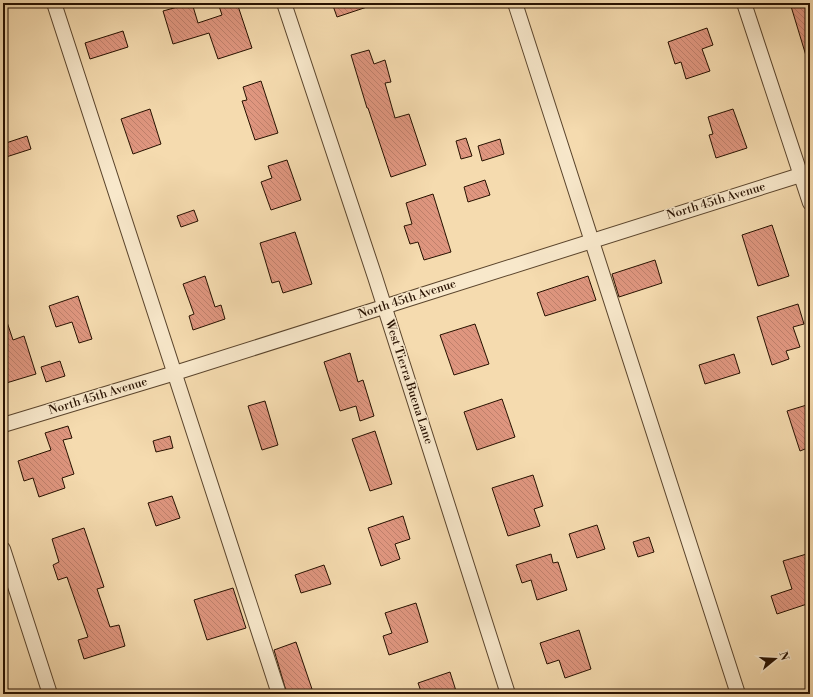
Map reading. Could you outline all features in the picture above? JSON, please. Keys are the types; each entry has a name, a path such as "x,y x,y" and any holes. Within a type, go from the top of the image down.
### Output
{"street":[{"path":"54,3 279,694"},
{"name":"West Tierra Buena Lane","path":"284,3 384,306 508,694"},
{"path":"515,3 738,694"},
{"path":"744,3 805,173 810,204"},
{"name":"North 45th Avenue","path":"3,424 175,373 805,173"},
{"path":"3,549 50,694"}],"building":[{"path":"192,3 198,23 222,15 218,3 237,3 252,48 218,59 209,33 173,44 163,11"},
{"path":"332,3 373,3 373,5 337,17"},
{"path":"790,3 810,3 810,59 807,59"},
{"path":"707,28 713,45 702,49 710,71 686,79 681,62 675,64 668,42"},
{"path":"123,31 128,47 90,59 85,43"},
{"path":"369,50 374,64 385,60 391,82 385,83 395,118 409,114 426,165 391,177 367,108 351,55"},
{"path":"261,81 278,133 255,140 242,101 247,100 243,87"},
{"path":"150,109 161,144 133,154 121,119"},
{"path":"733,109 747,148 716,158 709,135 713,134 708,117"},
{"path":"27,136 31,149 3,158 3,144"},
{"path":"466,138 472,156 461,159 456,141"},
{"path":"500,139 504,154 482,161 478,146"},
{"path":"287,160 301,200 271,210 261,182 272,178 268,166"},
{"path":"485,180 490,195 468,202 464,187"},
{"path":"433,194 451,252 424,260 418,242 410,244 404,226 412,224 406,203"},
{"path":"194,210 198,221 181,227 177,216"},
{"path":"772,225 789,276 758,286 742,235"},
{"path":"295,232 312,284 283,293 279,281 272,283 260,243"},
{"path":"655,260 662,283 619,297 612,274"},
{"path":"205,276 215,307 221,305 225,319 193,330 189,316 194,314 183,284"},
{"path":"588,276 596,300 545,316 537,293"},
{"path":"78,296 92,339 79,343 72,322 56,327 49,306"},
{"path":"798,304 804,324 793,327 800,347 786,351 789,359 772,365 757,317"},
{"path":"5,316 13,340 24,336 36,374 3,384 3,317"},
{"path":"475,324 489,364 454,375 440,335"},
{"path":"350,353 358,382 363,380 374,416 360,421 356,406 340,411 324,362"},
{"path":"734,354 740,373 705,384 699,365"},
{"path":"60,361 65,376 46,382 41,367"},
{"path":"502,399 515,437 477,450 464,412"},
{"path":"265,401 278,445 262,450 248,406"},
{"path":"810,404 810,447 800,451 787,411"},
{"path":"68,426 72,438 63,440 74,474 62,478 65,488 39,497 33,478 24,481 18,461 51,450 45,433"},
{"path":"375,431 392,484 370,491 352,439"},
{"path":"170,436 173,448 156,452 153,441"},
{"path":"533,475 543,506 534,509 540,526 508,536 492,488"},
{"path":"172,496 180,518 156,526 148,503"},
{"path":"403,516 410,539 395,544 400,559 381,566 368,528"},
{"path":"597,525 605,549 577,558 569,534"},
{"path":"84,528 104,587 97,589 110,627 119,625 125,646 84,659 78,640 88,637 67,577 58,580 53,565 59,562 52,539"},
{"path":"649,537 654,552 638,557 633,542"},
{"path":"810,553 810,603 777,614 771,596 792,589 783,561"},
{"path":"551,554 553,563 558,562 567,590 537,600 531,580 522,583 516,565"},
{"path":"324,565 331,584 301,593 295,575"},
{"path":"233,588 246,628 207,640 194,600"},
{"path":"416,603 428,642 389,655 383,636 392,633 385,613"},
{"path":"579,630 591,669 565,678 559,660 547,664 540,643"},
{"path":"296,642 313,692 306,694 287,694 274,650"},
{"path":"450,672 457,694 422,694 418,683"}]}
